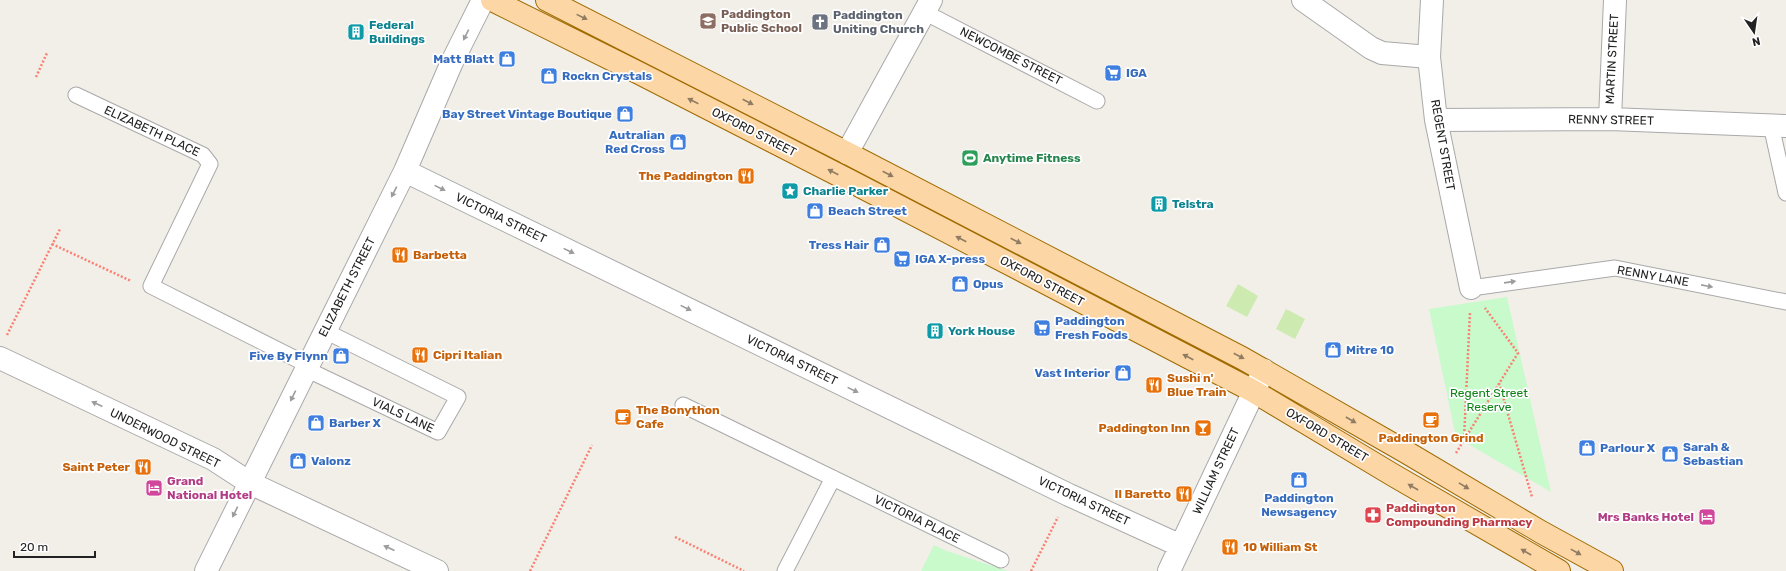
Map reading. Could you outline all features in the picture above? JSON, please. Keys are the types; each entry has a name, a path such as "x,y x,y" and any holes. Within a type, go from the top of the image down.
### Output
{"main road":[{"name":"OXFORD STREET","path":"492,0 630,68 856,184 1253,392 1560,571"},
{"name":"OXFORD STREET","path":"547,0 847,153 1264,370 1541,532 1612,571"}],"street":[{"name":"ELIZABETH STREET","path":"206,571 405,171 452,62 483,0"},
{"path":"1303,0 1371,48 1382,53 1429,57"},
{"name":"REGENT STREET","path":"1432,0 1429,57 1436,120 1471,288"},
{"name":"MARTIN STREET","path":"1610,119 1615,0"},
{"name":"NEWCOMBE STREET","path":"847,153 927,6"},
{"name":"RENNY STREET","path":"1436,120 1610,119 1779,126"},
{"name":"VICTORIA STREET","path":"405,171 1070,496 1181,546"},
{"name":"UNDERWOOD STREET","path":"2,350 213,459 250,483 413,566 437,571"},
{"name":"WILLIAM STREET","path":"1169,571 1264,370"}],"lane":[{"name":"NEWCOMBE STREET","path":"927,6 1097,101"},
{"name":"ELIZABETH PLACE","path":"76,95 204,155 210,164 151,286"},
{"path":"1779,126 1786,193"},
{"name":"RENNY LANE","path":"1471,288 1615,268 1786,302"},
{"path":"151,286 307,367"},
{"name":"VIALS LANE","path":"307,367 438,432 458,397 325,331"},
{"name":"VICTORIA PLACE","path":"683,405 1001,560"},
{"path":"785,571 833,478"}],"path":[{"path":"36,77 47,53"},
{"path":"2,350 60,229"},
{"path":"52,244 143,286 151,286"},
{"path":"1455,455 1518,353 1471,288"},
{"path":"1464,440 1471,288"},
{"path":"1499,382 1532,499"},
{"path":"530,571 592,445"},
{"path":"1031,571 1070,496"},
{"path":"675,537 744,571"}],"green space":[{"path":"1238,284 1258,296 1247,317 1226,306"},
{"name":"Regent Street Reserve","path":"1507,297 1551,492 1456,437 1429,309"},
{"path":"1286,309 1305,319 1295,339 1276,329"},
{"path":"934,545 947,551 1008,571 921,571"}],"place":[{"name":"Paddington Public School","path":"708,21"},
{"name":"Paddington Uniting Church","path":"820,22"},
{"name":"Federal Buildings","path":"356,32"},
{"name":"Matt Blatt","path":"507,59"},
{"name":"IGA","path":"1113,73"},
{"name":"Rockn Crystals","path":"549,76"},
{"name":"Bay Street Vintage Boutique","path":"625,114"},
{"name":"Autralian Red Cross","path":"678,142"},
{"name":"Anytime Fitness","path":"970,158"},
{"name":"The Paddington","path":"746,176"},
{"name":"Charlie Parker","path":"790,191"},
{"name":"Telstra","path":"1159,204"},
{"name":"Beach Street","path":"815,211"},
{"name":"Tress Hair","path":"882,245"},
{"name":"Barbetta","path":"400,255"},
{"name":"IGA X-press","path":"902,259"},
{"name":"Opus","path":"960,284"},
{"name":"Paddington Fresh Foods","path":"1042,328"},
{"name":"York House","path":"935,331"},
{"name":"Mitre 10","path":"1333,350"},
{"name":"Cipri Italian","path":"420,355"},
{"name":"Five By Flynn","path":"341,356"},
{"name":"Vast Interior","path":"1123,373"},
{"name":"Sushi n' Blue Train","path":"1154,385"},
{"name":"The Bonython Cafe","path":"623,417"},
{"name":"Paddington Grind","path":"1431,420"},
{"name":"Barber X","path":"316,423"},
{"name":"Paddington Inn","path":"1203,428"},
{"name":"Parlour X","path":"1587,448"},
{"name":"Sarah & Sebastian","path":"1670,454"},
{"name":"Valonz","path":"298,461"},
{"name":"Saint Peter","path":"143,467"},
{"name":"Paddington Newsagency","path":"1299,480"},
{"name":"Grand National Hotel","path":"154,488"},
{"name":"Il Baretto","path":"1184,494"},
{"name":"Paddington Compounding Pharmacy","path":"1373,515"},
{"name":"Mrs Banks Hotel","path":"1707,517"},
{"name":"10 William St","path":"1230,547"}]}
